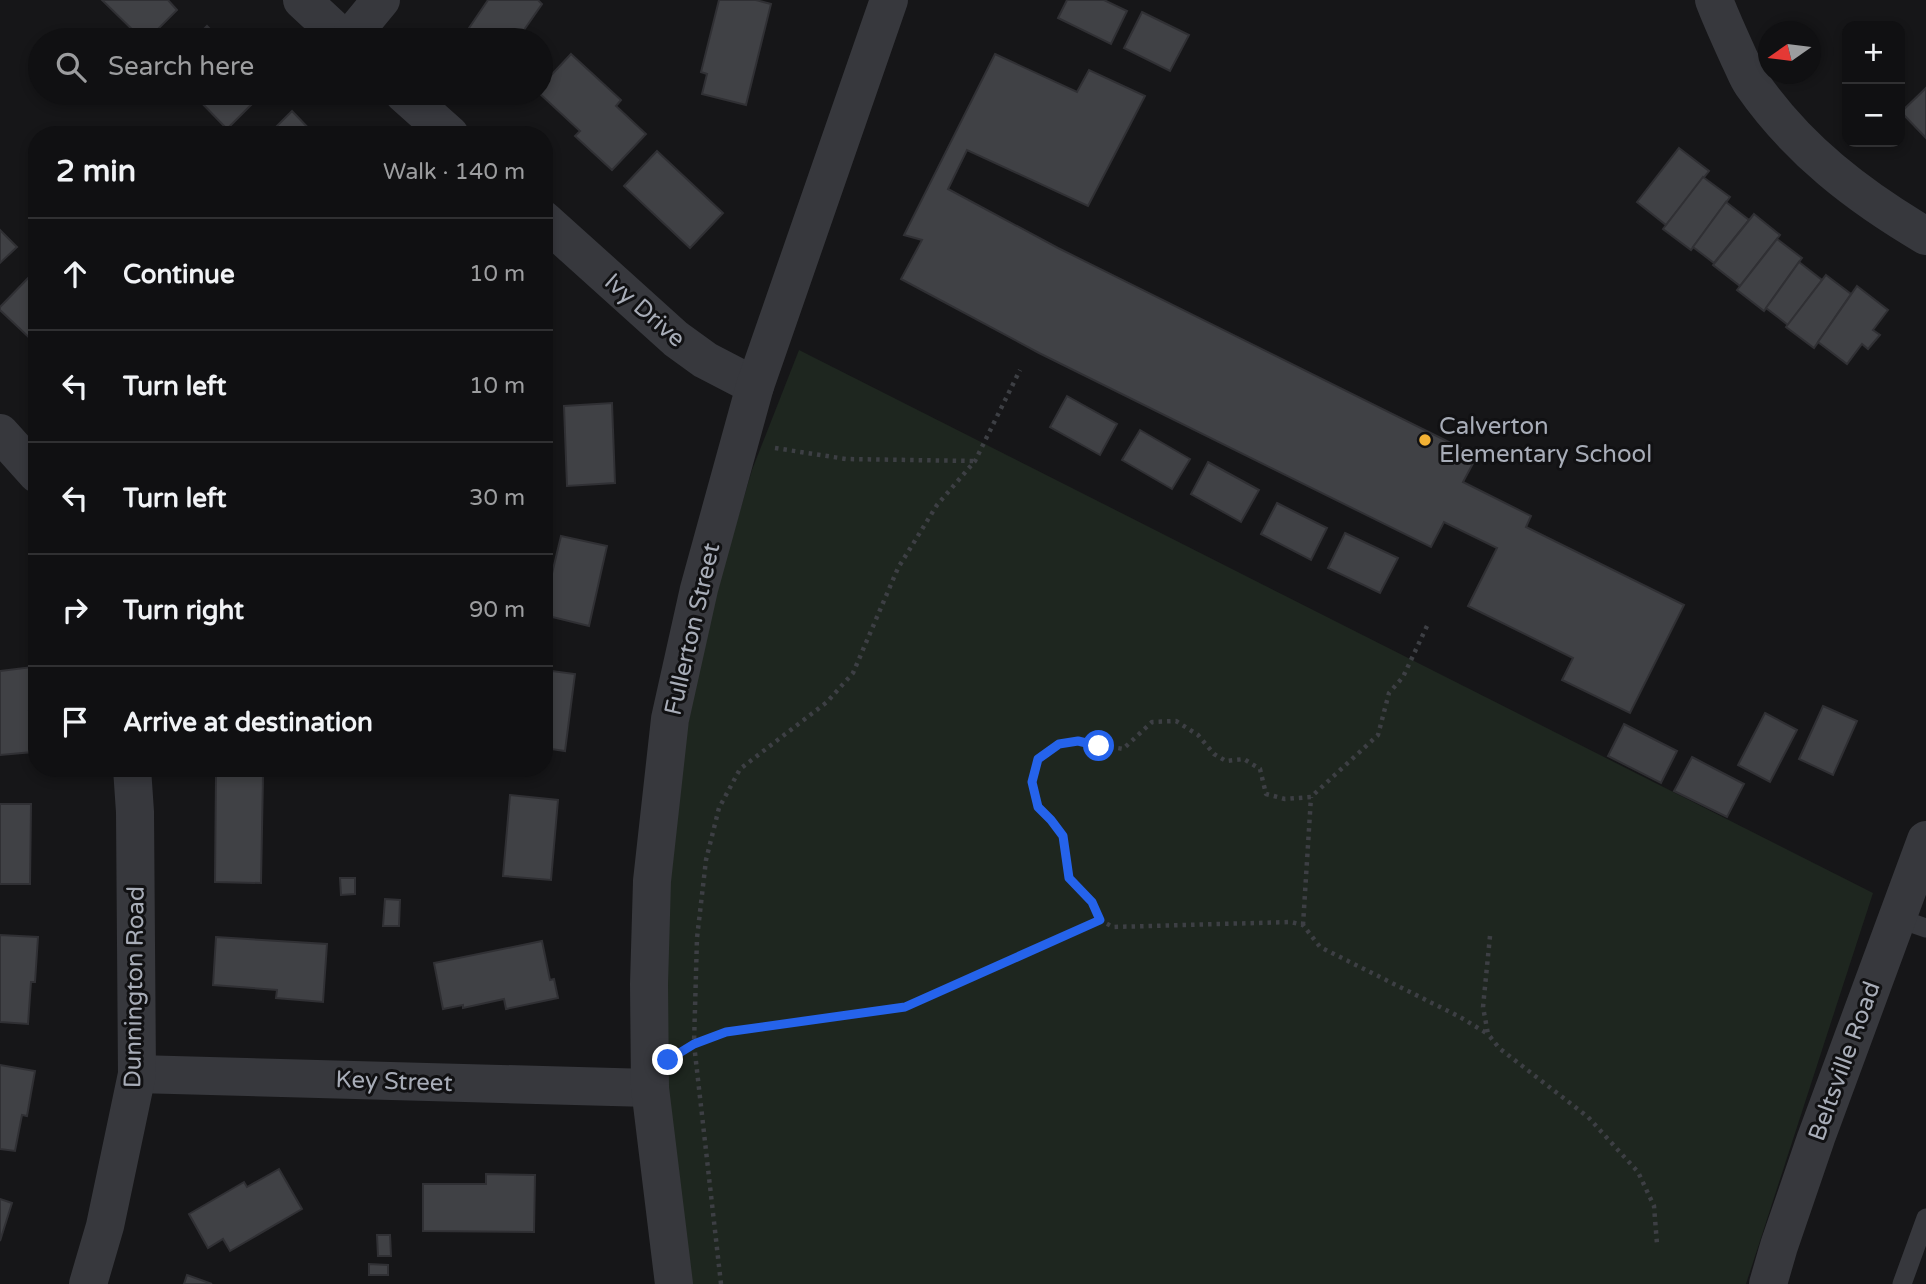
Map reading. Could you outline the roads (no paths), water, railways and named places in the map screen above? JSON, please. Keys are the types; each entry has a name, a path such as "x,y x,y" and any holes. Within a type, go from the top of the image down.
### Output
{"street":[{"path":"302,0 333,28"},
{"path":"356,28 381,0"},
{"name":"Fullerton Street","path":"674,1284 650,1088 649,984 652,881 670,719 699,589 755,386 888,0"},
{"path":"1714,0 1750,82 1781,120 1826,167 1882,210 1926,236"},
{"path":"416,105 440,126"},
{"name":"Ivy Drive","path":"553,228 676,339 705,360 755,386"},
{"path":"0,433 28,464"},
{"name":"Dunnington Road","path":"88,1284 105,1226 137,1074 133,777"},
{"name":"Beltsville Road","path":"1768,1284 1808,1162 1911,923 1926,840"},
{"name":"Key Street","path":"137,1074 650,1088"}],"lane":[{"path":"1902,1284 1926,1218"}],"place":[{"name":"Calverton Elementary School","path":"1425,440"}]}
